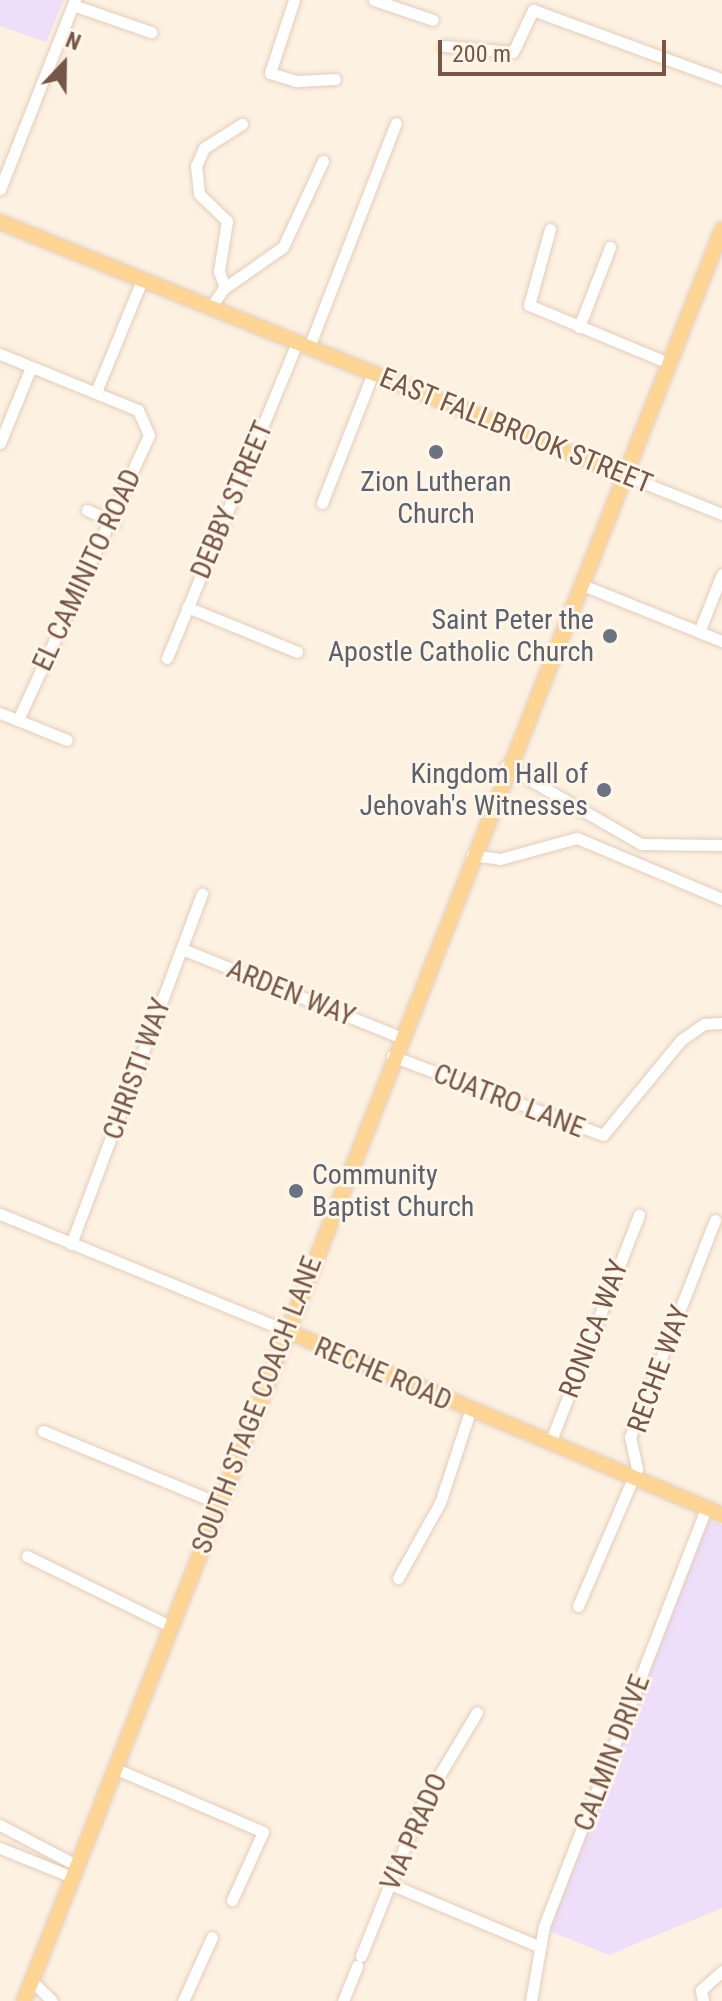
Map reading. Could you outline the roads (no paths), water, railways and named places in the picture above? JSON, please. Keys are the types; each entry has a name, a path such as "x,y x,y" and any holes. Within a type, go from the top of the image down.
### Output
{"main road":[{"name":"EAST FALLBROOK STREET","path":"0,222 624,475"},
{"name":"SOUTH STAGE COACH LANE","path":"24,2001 506,766 668,363 717,256 722,230"},
{"name":"RECHE ROAD","path":"287,1331 722,1515"}],"street":[{"path":"294,0 270,73 297,81 335,79"},
{"path":"374,0 433,20"},
{"path":"0,189 74,2 151,32"},
{"path":"444,46 513,52 533,10 564,16 722,79"},
{"path":"303,345 396,123"},
{"path":"225,287 219,271 227,221 199,194 196,166 204,148 242,124"},
{"path":"211,307 225,287 283,247 323,161"},
{"path":"550,229 527,301 579,327 668,363"},
{"path":"579,327 610,247"},
{"path":"0,354 96,392 142,280"},
{"name":"DEBBY STREET","path":"167,658 303,345"},
{"path":"0,443 31,367"},
{"path":"322,503 373,373"},
{"name":"EL CAMINITO ROAD","path":"18,720 114,522 149,435 148,420 96,392"},
{"name":"EAST FALLBROOK STREET","path":"624,475 722,514"},
{"path":"87,510 114,522"},
{"path":"699,632 722,574"},
{"path":"580,584 722,641"},
{"path":"187,607 297,652"},
{"path":"0,713 67,740"},
{"path":"506,766 641,844 722,845"},
{"path":"472,855 500,859 577,838 722,899"},
{"name":"CHRISTI WAY","path":"71,1244 202,894"},
{"name":"ARDEN WAY","path":"182,949 400,1037"},
{"name":"CUATRO LANE","path":"392,1056 603,1135 681,1040 704,1024 722,1023"},
{"name":"RECHE ROAD","path":"0,1214 287,1331"},
{"name":"RONICA WAY","path":"550,1443 639,1215"},
{"name":"RECHE WAY","path":"578,1606 638,1464 630,1437 715,1220"},
{"path":"398,1578 440,1503 470,1411"},
{"path":"43,1431 218,1503"},
{"name":"CALMIN DRIVE","path":"531,2001 538,1946 706,1509"},
{"path":"27,1556 170,1626"},
{"name":"VIA PRADO","path":"343,2001 421,1806 477,1712"},
{"path":"114,1768 263,1832 232,1900"},
{"path":"0,1825 74,1871"},
{"path":"0,1848 74,1871"},
{"path":"390,1884 538,1946"},
{"path":"183,2001 212,1937"},
{"path":"703,2001 701,1990 722,1971"},
{"path":"32,1981 52,2001"}],"place":[{"name":"Zion Lutheran Church","path":"436,452"},
{"name":"Saint Peter the Apostle Catholic Church","path":"610,636"},
{"name":"Kingdom Hall of Jehovah's Witnesses","path":"604,790"},
{"name":"Community Baptist Church","path":"296,1191"}]}
